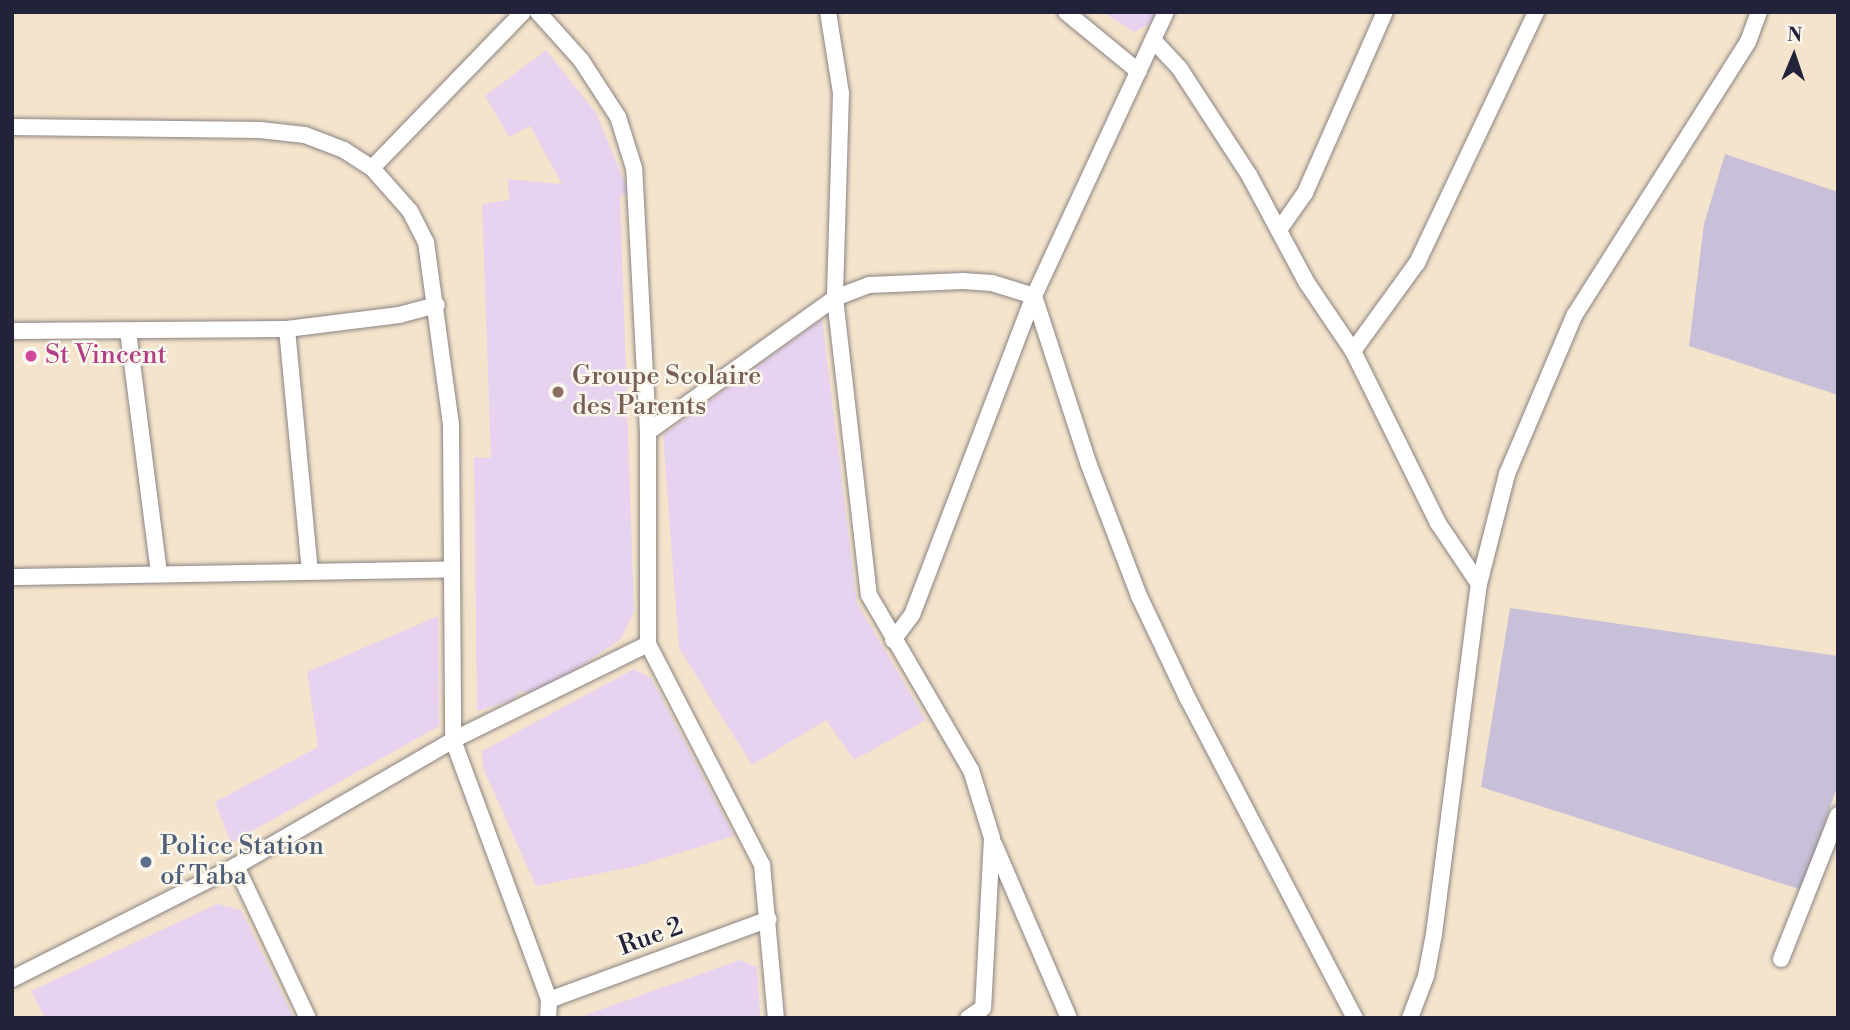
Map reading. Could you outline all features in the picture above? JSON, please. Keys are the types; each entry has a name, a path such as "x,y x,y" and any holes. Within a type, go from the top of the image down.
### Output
{"street":[{"path":"372,168 523,12"},
{"path":"538,12 581,60 618,117 634,168 648,432 648,644 762,865 776,1018"},
{"path":"828,12 841,93 835,298 869,595 971,770 992,838 1069,1018"},
{"path":"1066,12 1139,72"},
{"path":"893,640 912,615 1034,296 1155,42 1166,12"},
{"path":"1279,230 1306,193 1385,12"},
{"path":"1353,351 1417,263 1536,12"},
{"path":"1410,1018 1426,976 1434,933 1479,584 1507,474 1574,316 1748,42 1759,12"},
{"path":"1155,42 1180,69 1279,230 1307,283 1353,351 1438,523 1479,584"},
{"path":"12,127 260,131 305,135 344,150 372,168 411,211 426,242 437,305 450,425 453,740 549,1000 548,1018"},
{"path":"648,432 835,298 869,285 908,280 992,283 1034,296"},
{"path":"1034,296 1089,466 1139,596 1355,1018"},
{"path":"12,331 287,329 399,315 437,305"},
{"path":"287,329 310,570"},
{"path":"128,331 159,574"},
{"path":"12,577 452,569"},
{"path":"12,979 236,866 453,740 648,644"},
{"path":"1781,959 1838,815"},
{"path":"968,1018 983,1013 992,838"},
{"path":"236,866 308,1018"},
{"name":"Rue 2","path":"549,1000 769,919"}],"shaded area":[{"path":"1103,12 1157,12 1151,23 1134,32"},
{"name":"Groupe Scolaire des Parents","path":"546,50 596,113 629,192 620,196 634,612 621,639 539,694 520,691 513,700 477,711 474,457 491,458 482,204 509,200 508,179 562,184 530,126 509,137 485,96"},
{"path":"1725,154 1838,192 1838,395 1689,346 1704,224"},
{"path":"822,319 857,603 926,720 854,760 826,720 752,765 679,648 663,435"},
{"path":"1510,608 1838,656 1838,784 1802,890 1481,787"},
{"path":"438,616 439,726 231,843 215,802 318,747 307,672"},
{"path":"634,669 651,678 734,836 637,866 536,886 483,768 482,751"},
{"path":"217,904 241,910 294,1018 45,1018 31,991"},
{"path":"740,960 757,967 760,1018 577,1018"}],"place":[{"name":"St Vincent","path":"31,356"},
{"name":"Groupe Scolaire des Parents","path":"558,392"},
{"name":"Police Station of Taba","path":"146,862"}]}
